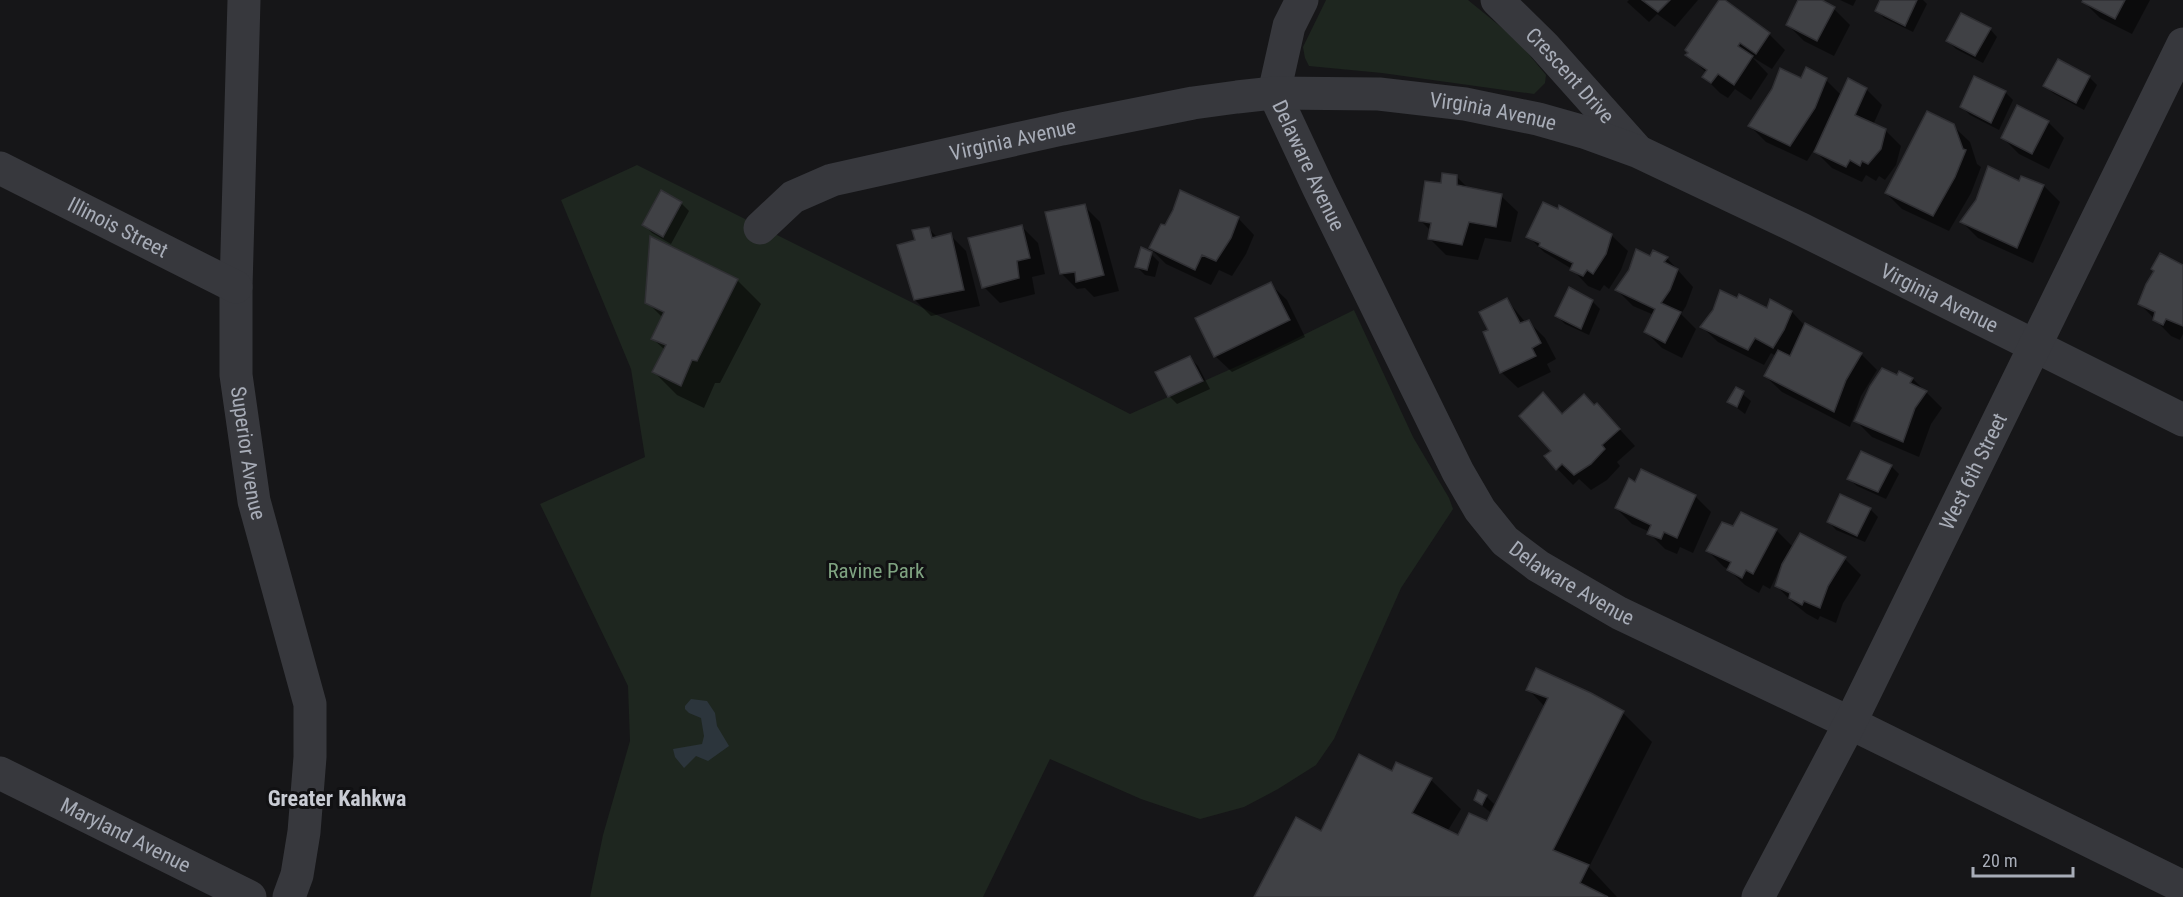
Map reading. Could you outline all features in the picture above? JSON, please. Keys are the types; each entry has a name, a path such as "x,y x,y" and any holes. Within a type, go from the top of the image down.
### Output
{"street":[{"name":"Superior Avenue","path":"244,0 236,287 236,375 254,501 310,705 310,757 304,832 297,874 289,897"},
{"name":"Delaware Avenue","path":"1302,0 1289,26 1274,93 1458,472 1480,510 1505,541 1538,566 1619,613 1850,723 2183,887"},
{"name":"Crescent Drive","path":"1497,0 1544,46 1639,152"},
{"name":"West 6th Street","path":"1758,897 1850,723 2183,45"},
{"name":"Virginia Avenue","path":"760,228 793,197 832,180 1193,103 1274,93 1379,94 1466,104 1538,118 1639,152 1801,229 2183,420"},
{"name":"Illinois Street","path":"0,168 236,287"},
{"name":"Maryland Avenue","path":"0,773 250,897"}],"green space":[{"path":"1326,0 1468,0 1517,40 1546,75 1545,83 1534,94 1382,73 1309,66 1303,47"},
{"name":"Ravine Park","path":"637,165 1130,414 1269,352 1354,310 1413,437 1449,498 1453,509 1401,588 1334,739 1316,765 1244,807 1200,819 1141,799 1050,759 983,897 590,897 603,835 630,741 628,686 540,504 645,457 631,369 561,200"}],"shaded area":[{"path":"691,699 707,701 715,713 717,726 729,746 708,761 696,756 684,768 675,757 673,749 702,744 704,736 701,718 685,709"}],"building":[{"path":"1642,0 1670,0 1658,12"},
{"path":"1719,0 1725,0 1770,33 1756,54 1740,43 1738,46 1753,56 1734,85 1718,74 1711,83 1702,77 1707,70 1685,55 1688,53 1685,50"},
{"path":"1798,0 1822,0 1835,7 1817,41 1786,25"},
{"path":"1880,0 1917,0 1905,26 1875,11"},
{"path":"2083,0 2125,0 2115,19 2082,2"},
{"path":"1961,13 1991,28 1975,56 1946,41"},
{"path":"2058,59 2090,76 2076,103 2043,86"},
{"path":"1806,67 1827,78 1815,108 1790,146 1748,126 1772,89 1780,68 1801,78"},
{"path":"1974,76 2006,91 1991,123 1960,107"},
{"path":"1848,78 1867,88 1855,115 1886,129 1881,149 1868,164 1862,161 1860,166 1850,160 1846,167 1814,152"},
{"path":"2017,105 2049,121 2032,154 2001,138"},
{"path":"1927,111 1954,124 1963,149 1966,150 1955,177 1933,216 1885,193"},
{"path":"1988,166 2019,181 2021,176 2044,185 2017,248 1960,222 1976,200"},
{"path":"1442,173 1457,175 1457,185 1502,194 1496,227 1469,222 1462,245 1428,239 1431,223 1419,221 1425,181 1441,183"},
{"path":"661,190 682,202 663,237 642,225"},
{"path":"1180,190 1239,217 1231,238 1216,261 1202,255 1195,270 1149,248 1161,224 1165,225"},
{"path":"1543,202 1558,209 1559,205 1612,234 1606,254 1593,274 1587,270 1583,276 1570,270 1573,263 1526,237"},
{"path":"1085,204 1104,275 1076,282 1075,272 1060,274 1045,212"},
{"path":"1022,225 1030,258 1017,261 1019,278 982,288 968,238"},
{"path":"929,227 932,238 951,233 964,290 914,300 897,245 915,240 912,230"},
{"path":"650,236 738,279 697,361 692,360 681,386 652,372 666,345 651,339 664,312 645,303"},
{"path":"1141,247 1152,252 1147,270 1135,267"},
{"path":"1636,249 1650,256 1653,250 1668,257 1664,262 1678,269 1670,290 1661,303 1681,312 1665,343 1644,332 1655,309 1615,290 1629,270"},
{"path":"2160,253 2183,265 2183,326 2166,319 2163,325 2153,320 2155,312 2138,304 2154,271 2151,269"},
{"path":"1271,282 1290,320 1214,357 1195,318"},
{"path":"1569,287 1593,300 1581,329 1555,316"},
{"path":"1720,290 1737,298 1739,294 1767,308 1770,299 1792,311 1773,348 1755,338 1748,350 1700,327 1713,310"},
{"path":"1507,298 1520,323 1529,320 1541,343 1532,348 1536,356 1500,373 1483,332 1488,330 1479,312"},
{"path":"1805,323 1862,353 1846,380 1834,412 1764,376 1778,350 1790,356"},
{"path":"1190,356 1203,381 1168,397 1155,372"},
{"path":"1882,368 1897,375 1899,371 1913,378 1910,383 1927,391 1915,408 1903,442 1854,421 1870,386"},
{"path":"1736,387 1744,391 1737,407 1727,402"},
{"path":"1543,392 1562,414 1584,394 1594,405 1597,403 1620,429 1602,445 1605,449 1591,464 1574,475 1562,464 1556,470 1544,456 1551,451 1519,416"},
{"path":"1861,451 1892,465 1878,492 1847,479"},
{"path":"1641,469 1696,495 1677,538 1664,532 1661,539 1647,534 1651,525 1615,508 1629,478 1635,482"},
{"path":"1840,494 1871,508 1857,536 1827,522"},
{"path":"1741,512 1777,529 1753,574 1746,570 1742,578 1727,570 1731,562 1706,551 1722,522 1733,526"},
{"path":"1800,533 1846,557 1828,586 1820,608 1804,601 1802,605 1789,598 1790,593 1775,586 1782,564"},
{"path":"1536,668 1624,711 1553,850 1589,865 1580,883 1608,897 1254,897 1296,817 1321,831 1359,754 1392,771 1396,762 1432,778 1412,813 1458,835 1469,813 1487,821 1548,698 1526,690"},
{"path":"1478,790 1487,795 1482,805 1474,800"}],"district":[{"name":"Greater Kahkwa","path":"337,798"}]}
